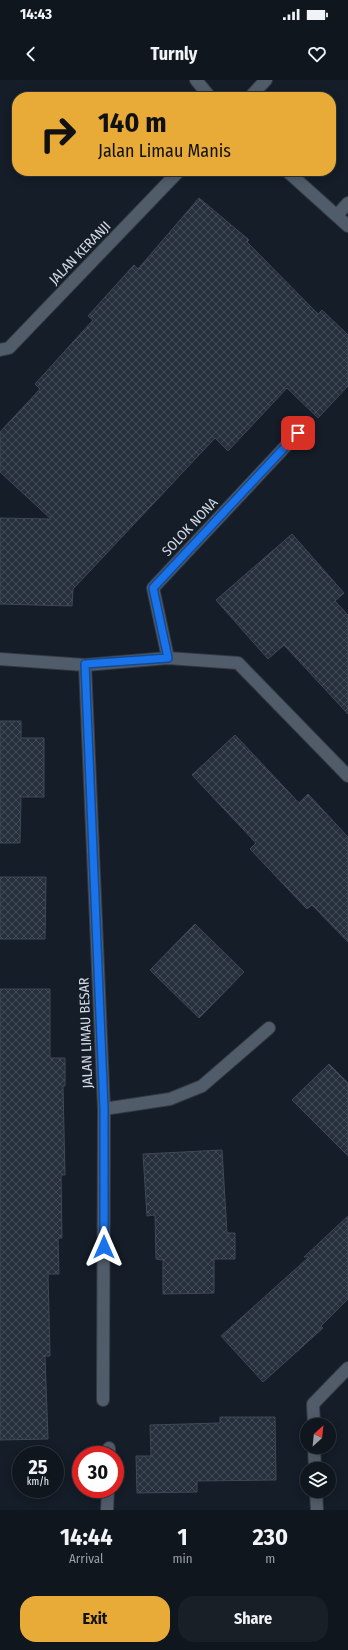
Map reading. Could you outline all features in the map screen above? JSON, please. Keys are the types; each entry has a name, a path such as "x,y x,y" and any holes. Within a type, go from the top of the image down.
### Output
{"street":[{"path":"196,80 206,92"},
{"path":"255,92 266,80"},
{"name":"JALAN KERANJI","path":"0,350 9,348 174,176"},
{"path":"293,176 348,226"},
{"path":"337,215 348,203"},
{"name":"SOLOK NONA","path":"168,658 153,588 298,433"},
{"path":"0,659 85,664 168,658 238,663 348,776"},
{"name":"JALAN LIMAU BESAR","path":"85,664 104,1109 103,1400"},
{"path":"104,1109 170,1099 202,1086 270,1028"},
{"path":"314,1418 313,1404 348,1368"},
{"path":"107,1510 108,1498"},
{"path":"316,1498 317,1510"}],"building":[{"path":"199,198 249,240 247,242 318,314 322,310 348,335 348,386 318,418 287,388 228,451 215,438 73,589 72,606 0,604 0,518 51,519 0,472 0,432 40,389 35,384 93,320 88,316 134,265 138,269"},
{"path":"292,534 344,593 335,601 348,615 348,714 284,645 268,659 216,600"},
{"path":"0,721 21,721 21,738 44,738 44,797 21,797 20,843 0,843"},
{"path":"235,735 299,803 308,794 348,837 348,942 312,905 307,909 250,849 256,843 192,775"},
{"path":"0,877 46,877 45,939 0,939"},
{"path":"195,924 244,972 199,1018 150,970"},
{"path":"0,989 50,989 50,1058 65,1058 65,1086 63,1086 65,1175 61,1175 62,1238 58,1238 59,1274 48,1274 50,1356 45,1356 48,1439 0,1440"},
{"path":"329,1064 348,1083 348,1156 292,1100"},
{"path":"222,1150 227,1233 235,1233 235,1259 214,1259 214,1293 163,1294 163,1260 156,1259 155,1215 147,1216 143,1154"},
{"path":"348,1216 348,1299 321,1326 323,1328 263,1382 221,1336 309,1257 304,1257"},
{"path":"220,1417 275,1417 276,1480 197,1481 197,1492 137,1493 136,1456 151,1456 150,1425 220,1423"}],"route":[{"path":"104,1247 104,1109 85,664 168,658 153,588 298,433"}]}
